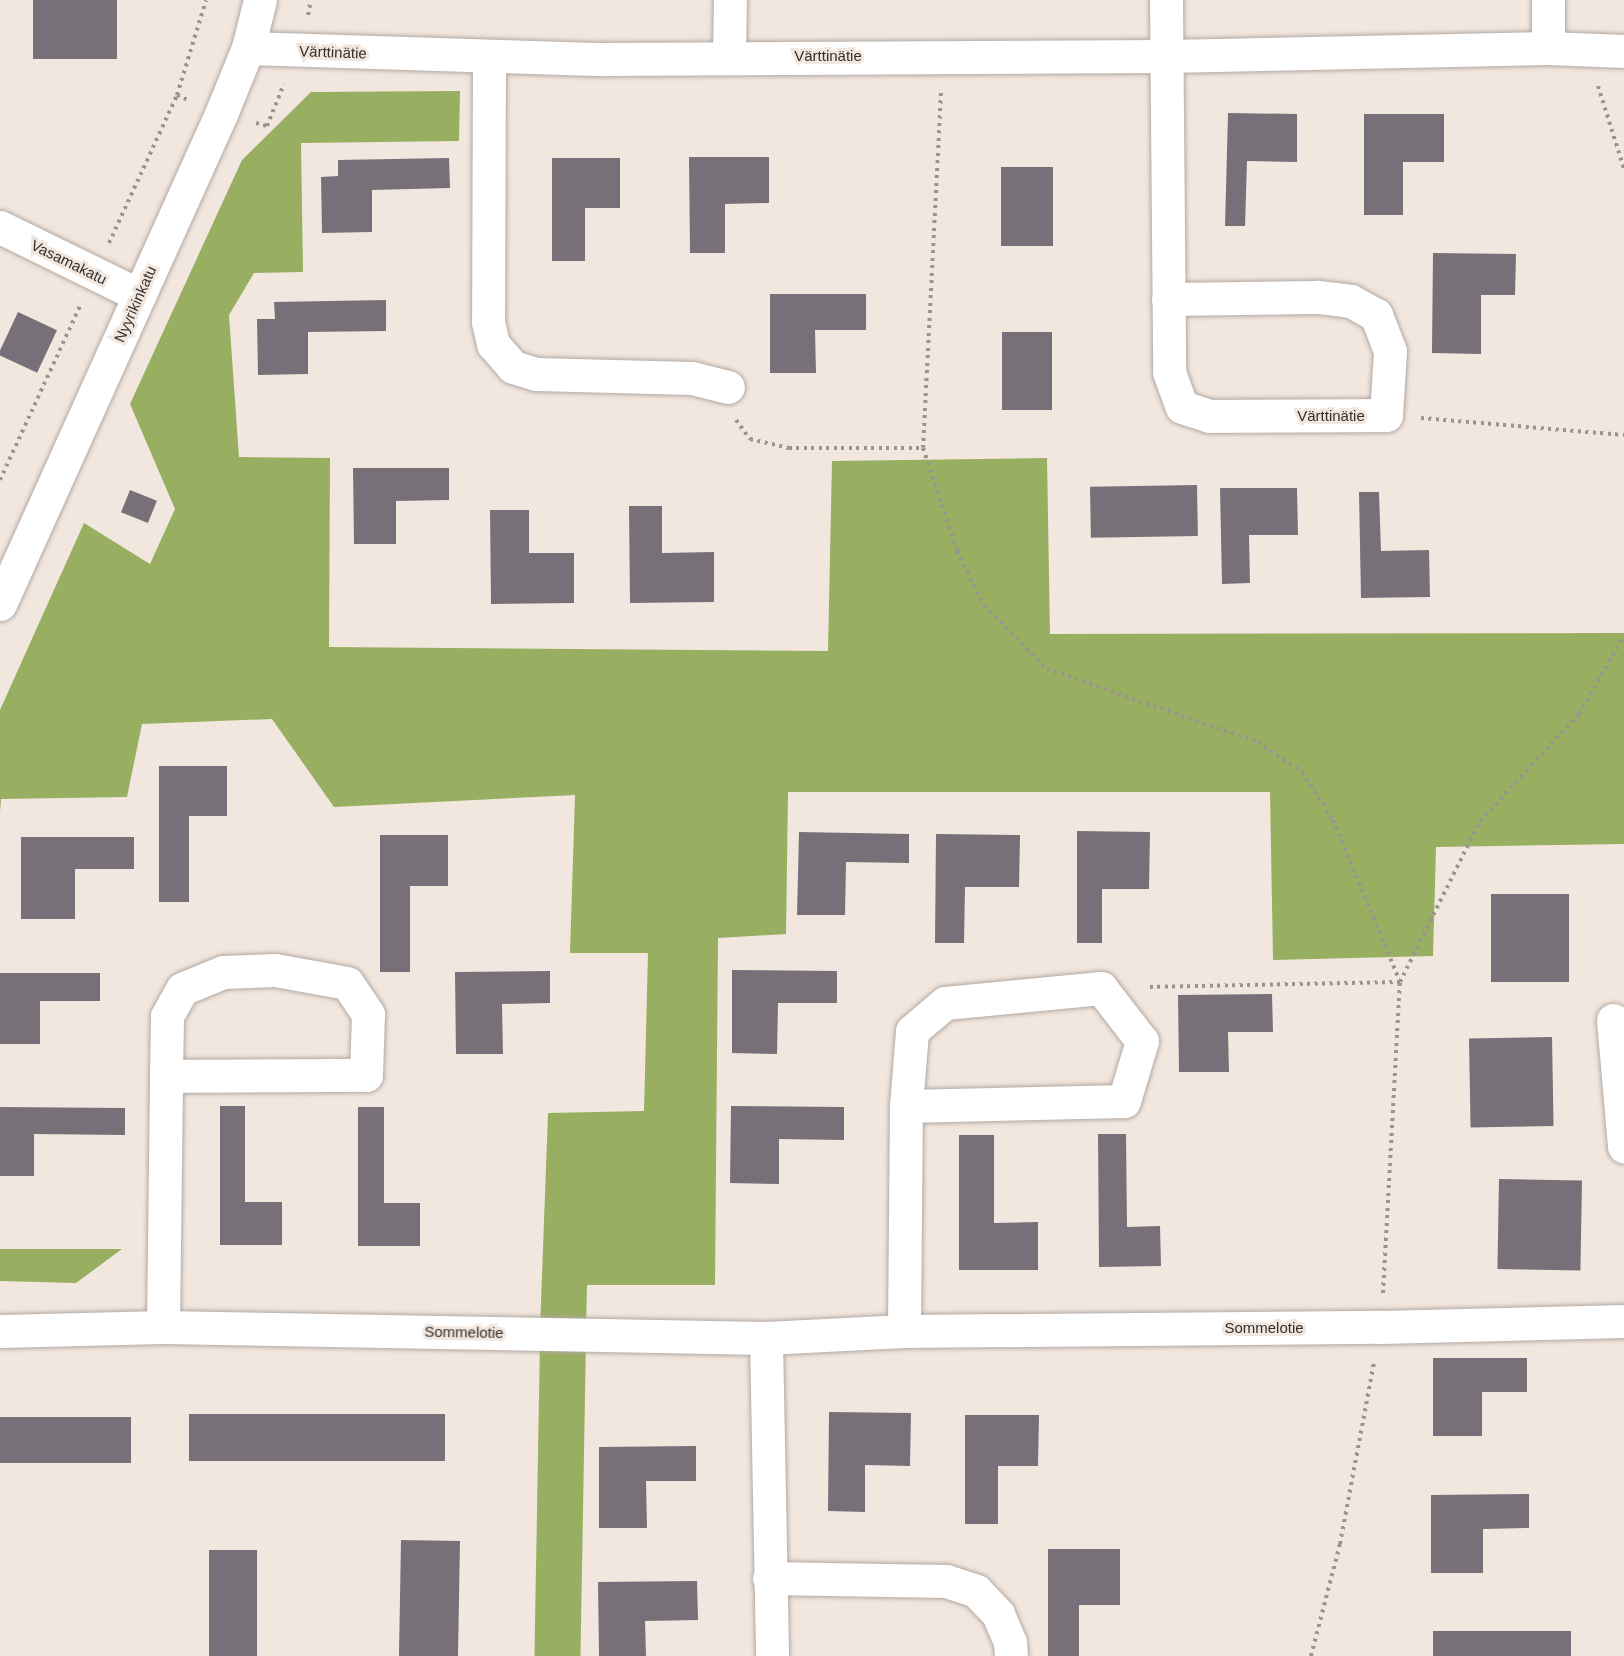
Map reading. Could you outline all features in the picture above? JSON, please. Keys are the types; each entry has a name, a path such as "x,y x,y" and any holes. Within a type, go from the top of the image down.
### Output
{"street":[{"name":"Nyyrikinkatu","path":"0,604 248,48 260,0"},
{"path":"729,0 729,55"},
{"path":"1166,0 1166,56"},
{"path":"1548,0 1548,48"},
{"name":"Värttinätie","path":"248,48 603,59 729,55 1166,56 1548,48 1624,51"},
{"path":"489,56 488,322 493,344 513,367 536,374 692,378 728,387"},
{"name":"Värttinätie","path":"1166,56 1168,299 1169,372 1182,407 1209,416 1386,415 1390,351 1376,315 1351,301 1316,297 1168,299"},
{"name":"Vasamakatu","path":"0,227 139,295"},
{"path":"163,1327 166,1076 167,1016 182,989 223,972 275,970 347,983 368,1014 366,1075 166,1076"},
{"path":"904,1331 906,1106 912,1031 945,1003 1101,988 1142,1041 1124,1101 906,1106"},
{"path":"1613,1020 1624,1147"},
{"name":"Sommelotie","path":"0,1331 163,1327 765,1338 904,1331 1381,1328 1624,1321"},
{"path":"765,1338 772,1656"},
{"path":"769,1578 946,1581 976,1591 998,1614 1010,1642 1011,1656"}],"path":[{"path":"1587,51 1624,169"},
{"path":"943,56 923,448 957,551 984,606 1047,669 1258,742 1302,772 1333,820 1400,982"},
{"path":"728,387 731,414 750,439 789,448 923,448"},
{"path":"1386,415 1624,435"},
{"path":"1311,1656 1340,1544 1381,1328 1400,982 1480,821 1579,714 1624,635"},
{"path":"1101,988 1400,982"}],"green space":[{"path":"460,91 459,141 301,143 303,272 254,273 229,315 239,457 330,458 329,647 828,651 832,461 1047,458 1050,634 1624,633 1624,844 1436,847 1433,956 1273,960 1270,792 788,792 786,934 718,938 715,1285 587,1285 586,1330 540,1329 548,1113 644,1111 648,953 570,953 575,795 334,807 272,719 142,724 127,797 1,799 0,812 0,710 84,523 150,564 175,509 130,404 242,160 311,92"},
{"path":"0,1249 122,1249 76,1283 0,1281"},
{"path":"540,1339 586,1340 580,1656 534,1656"}],"building":[{"path":"33,0 117,0 117,59 33,59"},
{"path":"1228,113 1297,114 1297,162 1247,161 1245,226 1225,226"},
{"path":"1364,114 1444,114 1444,162 1403,162 1403,215 1364,215"},
{"path":"689,157 769,157 769,203 725,204 725,253 690,253"},
{"path":"449,158 450,188 372,190 372,232 322,233 321,177 338,176 338,160"},
{"path":"552,158 620,158 620,208 585,208 585,261 552,261"},
{"path":"1001,167 1053,167 1053,246 1001,246"},
{"path":"1433,253 1516,254 1515,295 1481,295 1481,354 1432,353"},
{"path":"770,294 866,294 866,330 815,330 816,373 770,373"},
{"path":"386,300 386,331 308,332 308,374 258,375 257,319 275,319 274,302"},
{"path":"18,312 57,330 37,373 0,355 0,351"},
{"path":"1002,332 1052,332 1052,410 1002,410"},
{"path":"353,468 449,468 449,500 396,501 396,544 354,544"},
{"path":"1197,485 1198,536 1091,538 1090,487"},
{"path":"1220,488 1297,488 1298,535 1249,535 1250,583 1222,584"},
{"path":"130,490 157,501 148,523 121,512"},
{"path":"1359,492 1379,492 1381,551 1429,550 1430,597 1361,598"},
{"path":"629,506 662,506 662,553 714,552 714,602 630,603"},
{"path":"490,510 529,510 529,553 574,553 574,603 491,604"},
{"path":"159,766 227,766 227,816 189,816 189,902 159,902"},
{"path":"1077,831 1150,832 1149,889 1102,889 1102,943 1077,943"},
{"path":"799,832 909,834 909,863 846,862 845,915 797,915"},
{"path":"936,834 1020,835 1019,887 965,887 964,943 935,943"},
{"path":"380,835 448,835 448,886 410,886 410,972 380,972"},
{"path":"21,837 134,837 134,869 75,869 75,919 21,919"},
{"path":"1491,894 1569,894 1569,982 1491,982"},
{"path":"732,970 837,971 837,1003 778,1003 777,1054 732,1053"},
{"path":"550,971 550,1003 502,1004 503,1054 456,1054 455,972"},
{"path":"0,973 100,973 100,1001 40,1001 40,1044 0,1044"},
{"path":"1272,994 1273,1032 1228,1032 1229,1072 1179,1072 1178,995"},
{"path":"1552,1037 1554,1126 1471,1127 1469,1038"},
{"path":"220,1106 245,1106 245,1202 282,1202 282,1245 220,1245"},
{"path":"731,1106 844,1107 844,1140 779,1139 779,1184 730,1183"},
{"path":"0,1107 125,1108 125,1135 34,1134 34,1176 0,1176"},
{"path":"358,1107 384,1107 384,1203 420,1203 420,1246 358,1246"},
{"path":"1098,1134 1126,1134 1127,1227 1160,1226 1161,1266 1099,1267"},
{"path":"959,1135 994,1135 994,1223 1038,1222 1038,1270 959,1270"},
{"path":"1499,1179 1582,1180 1580,1270 1497,1269"},
{"path":"1433,1358 1527,1358 1527,1392 1482,1392 1482,1436 1433,1436"},
{"path":"829,1412 911,1413 910,1466 865,1465 865,1512 828,1511"},
{"path":"189,1414 445,1414 445,1461 189,1461"},
{"path":"965,1415 1039,1415 1038,1466 998,1466 998,1524 965,1524"},
{"path":"0,1417 131,1417 131,1463 0,1463"},
{"path":"696,1446 696,1481 646,1481 647,1528 599,1528 599,1447"},
{"path":"1529,1494 1529,1528 1483,1529 1483,1573 1431,1573 1431,1495"},
{"path":"401,1540 460,1541 458,1656 399,1656"},
{"path":"1048,1549 1120,1549 1120,1605 1079,1605 1079,1656 1048,1656"},
{"path":"209,1550 257,1550 257,1656 209,1656"},
{"path":"697,1581 698,1620 645,1621 646,1656 599,1656 598,1582"},
{"path":"1433,1631 1571,1631 1571,1656 1433,1656"}]}
